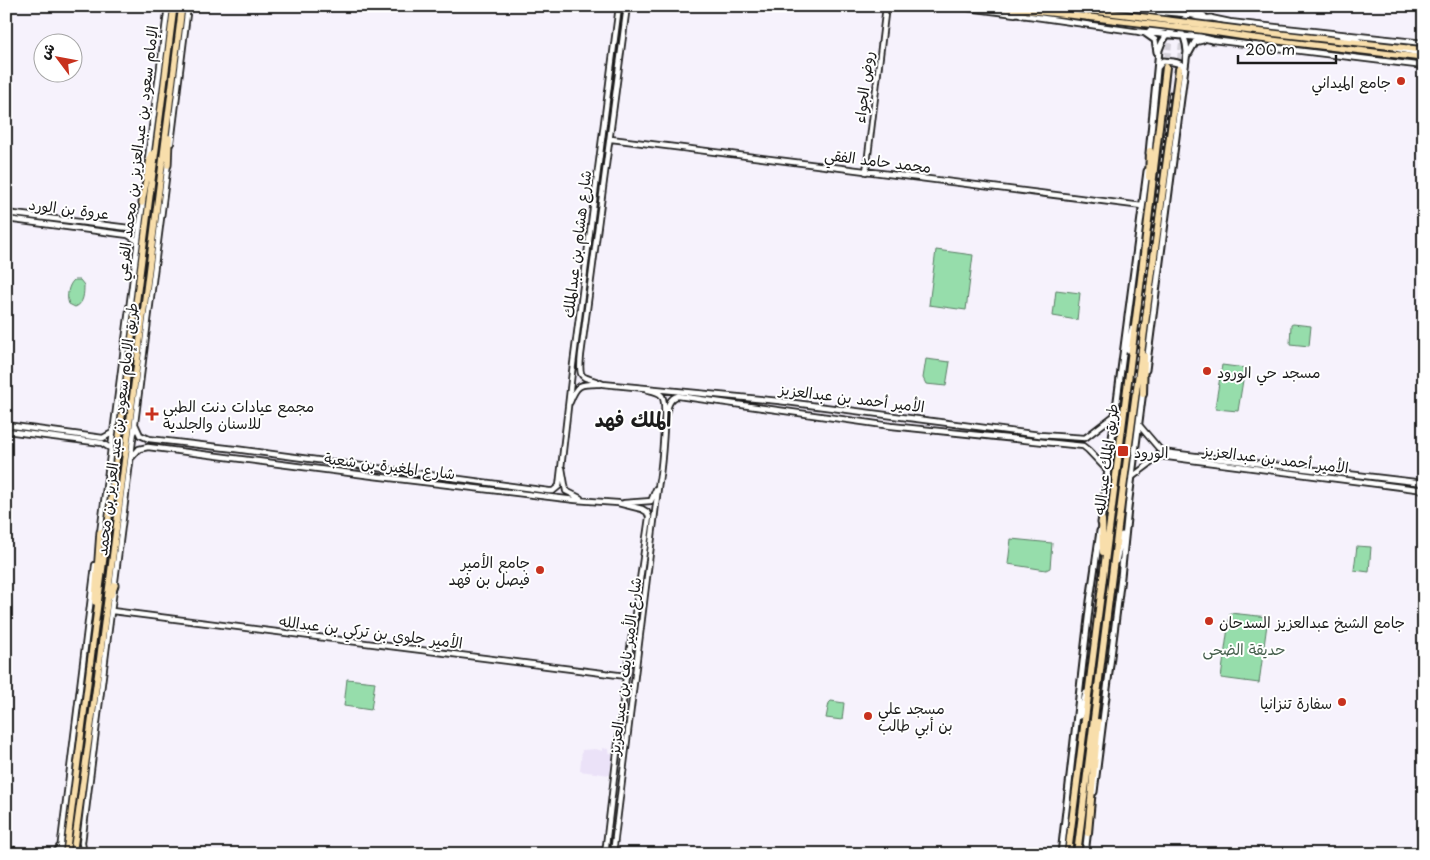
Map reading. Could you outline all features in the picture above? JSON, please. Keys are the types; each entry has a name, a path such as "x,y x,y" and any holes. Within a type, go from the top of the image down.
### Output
{"highway":[{"name":"طريق الملك عبدالله","path":"1064,853 1102,583 1166,67"},
{"name":"طريق الملك عبدالله","path":"1077,854 1179,69"},
{"path":"1147,223 1150,151"},
{"path":"1143,394 1145,320"},
{"path":"1102,520 1102,583"},
{"path":"1088,833 1100,703 1100,672"}],"main road":[{"name":"طريق الإمام سعود بن عبد العزيز بن محمد","path":"66,854 174,6"},
{"name":"طريق الإمام سعود بن عبد العزيز بن محمد","path":"72,854 103,636 182,6"},
{"path":"991,6 1088,13 1424,50"},
{"path":"1062,6 1088,13 1253,38 1424,58"},
{"path":"1142,10 1160,6"},
{"path":"1064,853 1064,831 1090,601 1150,151 1159,50 1167,34 1179,25 1194,6 1200,14 1212,18"},
{"path":"1000,7 1024,15"},
{"path":"1154,12 1168,9 1212,18"},
{"path":"1168,9 1184,36 1187,48 1185,76"},
{"path":"1142,10 1154,12 1204,38"},
{"path":"1140,32 1150,29 1154,22 1153,16 1142,10"},
{"path":"1140,32 1212,18"},
{"path":"1212,18 1204,22 1200,27 1200,32 1212,40"},
{"path":"1140,32 1212,40"},
{"path":"1140,32 1153,37 1157,44 1156,84"},
{"path":"1185,76 1192,46 1195,42 1212,40"},
{"path":"1384,45 1424,54"},
{"path":"1156,84 1158,66 1163,61 1181,64 1184,67 1185,76"},
{"name":"طريق الملك عبدالله","path":"1085,854 1095,787 1129,499 1185,76"},
{"path":"168,165 172,103 170,99"},
{"path":"142,203 152,147 157,138"},
{"path":"1158,222 1174,155"},
{"path":"1122,369 1134,322"},
{"path":"1113,571 1129,499"},
{"path":"90,659 100,532"},
{"path":"103,636 106,629 112,590 115,585"},
{"path":"1064,831 1080,713 1088,688"},
{"path":"6,849 28,854"}],"street":[{"name":"الإمام سعود بن عبدالعزيز بن محمد الفرعي","path":"62,854 60,850 112,433 168,6"},
{"path":"80,854 188,6"},
{"name":"شارع هشام بن عبدالملك","path":"559,486 619,6"},
{"name":"شارع هشام بن عبدالملك","path":"580,372 627,6"},
{"name":"روض الجواء","path":"866,172 886,6"},
{"path":"952,6 1140,32"},
{"path":"1115,6 1142,10"},
{"path":"1212,18 1230,22 1424,44"},
{"path":"1309,30 1317,33 1355,38 1361,42"},
{"path":"1212,40 1424,66"},
{"name":"محمد حامد الفقي","path":"610,139 1142,206"},
{"name":"عروة بن الورد","path":"6,212 129,228"},
{"name":"عروة بن الورد","path":"6,219 128,235"},
{"path":"138,242 128,235 130,232 129,228 134,228 140,224"},
{"name":"الأمير أحمد بن عبدالعزيز","path":"580,372 583,377 604,384 779,400 1040,435 1085,438 1115,415"},
{"path":"568,407 579,386 583,384 604,384"},
{"path":"620,504 651,501 660,480 665,419 664,401 659,393 638,388"},
{"name":"الأمير أحمد بن عبدالعزيز","path":"665,419 671,400 678,396 891,426 1083,446 1108,471"},
{"path":"131,458 139,449 148,447 144,443 149,439 140,435 136,424"},
{"path":"6,425 103,440 110,449"},
{"path":"972,435 974,425"},
{"name":"الأمير أحمد بن عبدالعزيز","path":"1139,425 1162,452 1424,483"},
{"path":"6,431 103,440 112,433"},
{"name":"شارع المغيرة بن شعبة","path":"149,439 253,451 549,491 553,491 559,486"},
{"name":"شارع المغيرة بن شعبة","path":"148,447 373,476 620,504 642,509 648,513"},
{"name":"الأمير أحمد بن عبدالعزيز","path":"1132,477 1160,456 1424,490"},
{"path":"562,467 566,491 586,500"},
{"path":"1354,481 1355,475"},
{"name":"شارع الأمير نايف بن عبدالعزيز","path":"614,854 660,480"},
{"name":"شارع الأمير نايف بن عبدالعزيز","path":"605,854 648,513"},
{"name":"الأمير جلوي بن تركي بن عبدالله","path":"112,611 626,676"},
{"path":"53,854 59,848 62,839"},
{"path":"82,842 84,854"}],"shaded area":[{"path":"602,748 608,749 608,752 613,754 610,775 580,771 582,750 596,749 602,751"}],"green space":[{"path":"936,250 973,255 966,310 929,305"},
{"path":"74,280 80,280 84,285 82,301 75,307 69,304 68,298 69,288"},
{"path":"1056,290 1080,293 1077,320 1053,316"},
{"path":"1291,325 1311,326 1309,346 1290,344"},
{"path":"926,359 950,362 946,386 926,384 923,378"},
{"path":"1222,365 1245,368 1238,411 1216,409 1215,407"},
{"path":"1011,539 1052,543 1050,568 1046,570 1008,564"},
{"path":"1357,546 1371,547 1369,572 1354,570"},
{"name":"حديقة الضحى","path":"1230,613 1268,617 1259,683 1221,678"},
{"path":"347,679 375,682 371,710 344,706"},
{"path":"831,701 844,703 842,720 826,718"}],"tunnel":[{"path":"1166,67 1174,6"},
{"path":"1185,18 1186,6"},
{"path":"1179,68 1183,33"}],"railway":[{"path":"1132,392 1170,92"}],"place":[{"name":"جامع الميداني","path":"1401,81"},
{"name":"مسجد حي الورود","path":"1207,371"},
{"name":"مجمع عيادات دنت الطبي للاسنان والجلدية","path":"152,414"},
{"name":"الورود","path":"1123,451"},
{"name":"جامع الأمير فيصل بن فهد","path":"540,570"},
{"name":"جامع الشيخ عبدالعزيز السدحان","path":"1209,621"},
{"name":"سفارة تنزانيا","path":"1342,702"},
{"name":"مسجد علي بن أبي طالب","path":"868,716"}],"district":[{"name":"الملك فهد","path":"633,419"}]}
